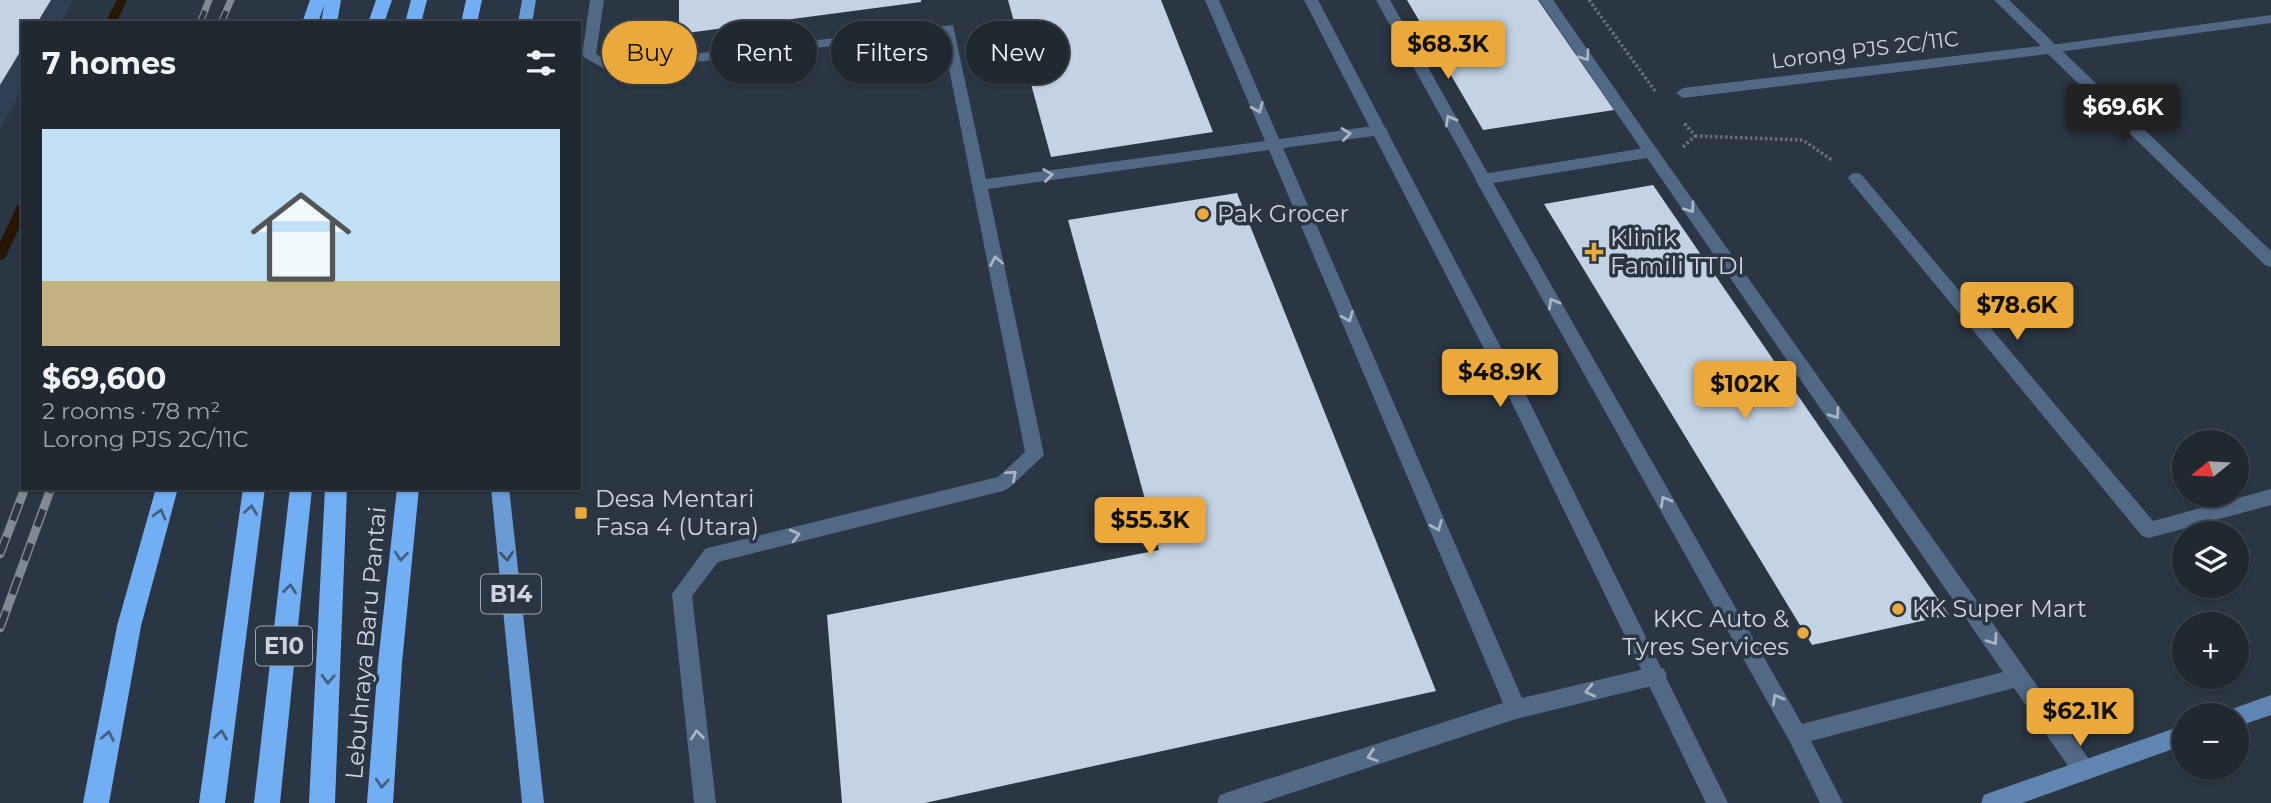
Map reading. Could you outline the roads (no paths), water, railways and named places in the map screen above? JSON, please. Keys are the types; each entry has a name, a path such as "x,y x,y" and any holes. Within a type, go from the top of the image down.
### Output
{"highway":[{"path":"311,21 318,0"},
{"path":"329,21 333,0"},
{"path":"377,21 384,0"},
{"path":"414,21 419,0"},
{"path":"469,21 474,0"},
{"path":"96,803 129,626 166,490"},
{"path":"212,803 254,490"},
{"name":"E10","path":"267,803 301,490"},
{"path":"322,803 336,490"},
{"name":"Lebuhraya Baru Pantai","path":"380,803 390,663 408,490"}],"main road":[{"path":"525,21 529,0"},
{"name":"B14","path":"500,490 533,803"},
{"path":"2249,713 2271,705"},
{"path":"1992,803 2172,739"}],"street":[{"path":"597,0 589,56 610,68 948,28 1035,455 1003,483 712,555 682,594 705,803"},
{"path":"1212,0 1516,709"},
{"path":"1311,0 1381,130 1657,676 1717,803"},
{"path":"1383,0 1797,735 1832,803"},
{"path":"1546,0 2083,769"},
{"path":"2001,0 2271,261"},
{"name":"Lorong PJS 2C/11C","path":"1684,93 2051,49 2271,19"},
{"path":"981,185 1381,130"},
{"path":"1483,179 1651,152"},
{"path":"1856,178 2149,530 2271,497"},
{"path":"1228,803 1516,709 1657,676"},
{"path":"1797,735 2019,677"}],"waterway":[{"path":"111,21 122,0"},
{"path":"0,255 21,210"}],"railway":[{"path":"201,21 209,0"},
{"path":"222,21 231,0"},
{"path":"0,554 24,490"},
{"path":"0,628 50,490"}],"place":[{"name":"Pak Grocer","path":"1203,214"},
{"name":"Klinik Famili TTDI","path":"1594,252"},
{"name":"Desa Mentari Fasa 4 (Utara)","path":"581,513"},
{"name":"KK Super Mart","path":"1898,609"},
{"name":"KKC Auto & Tyres Services","path":"1803,633"}]}
